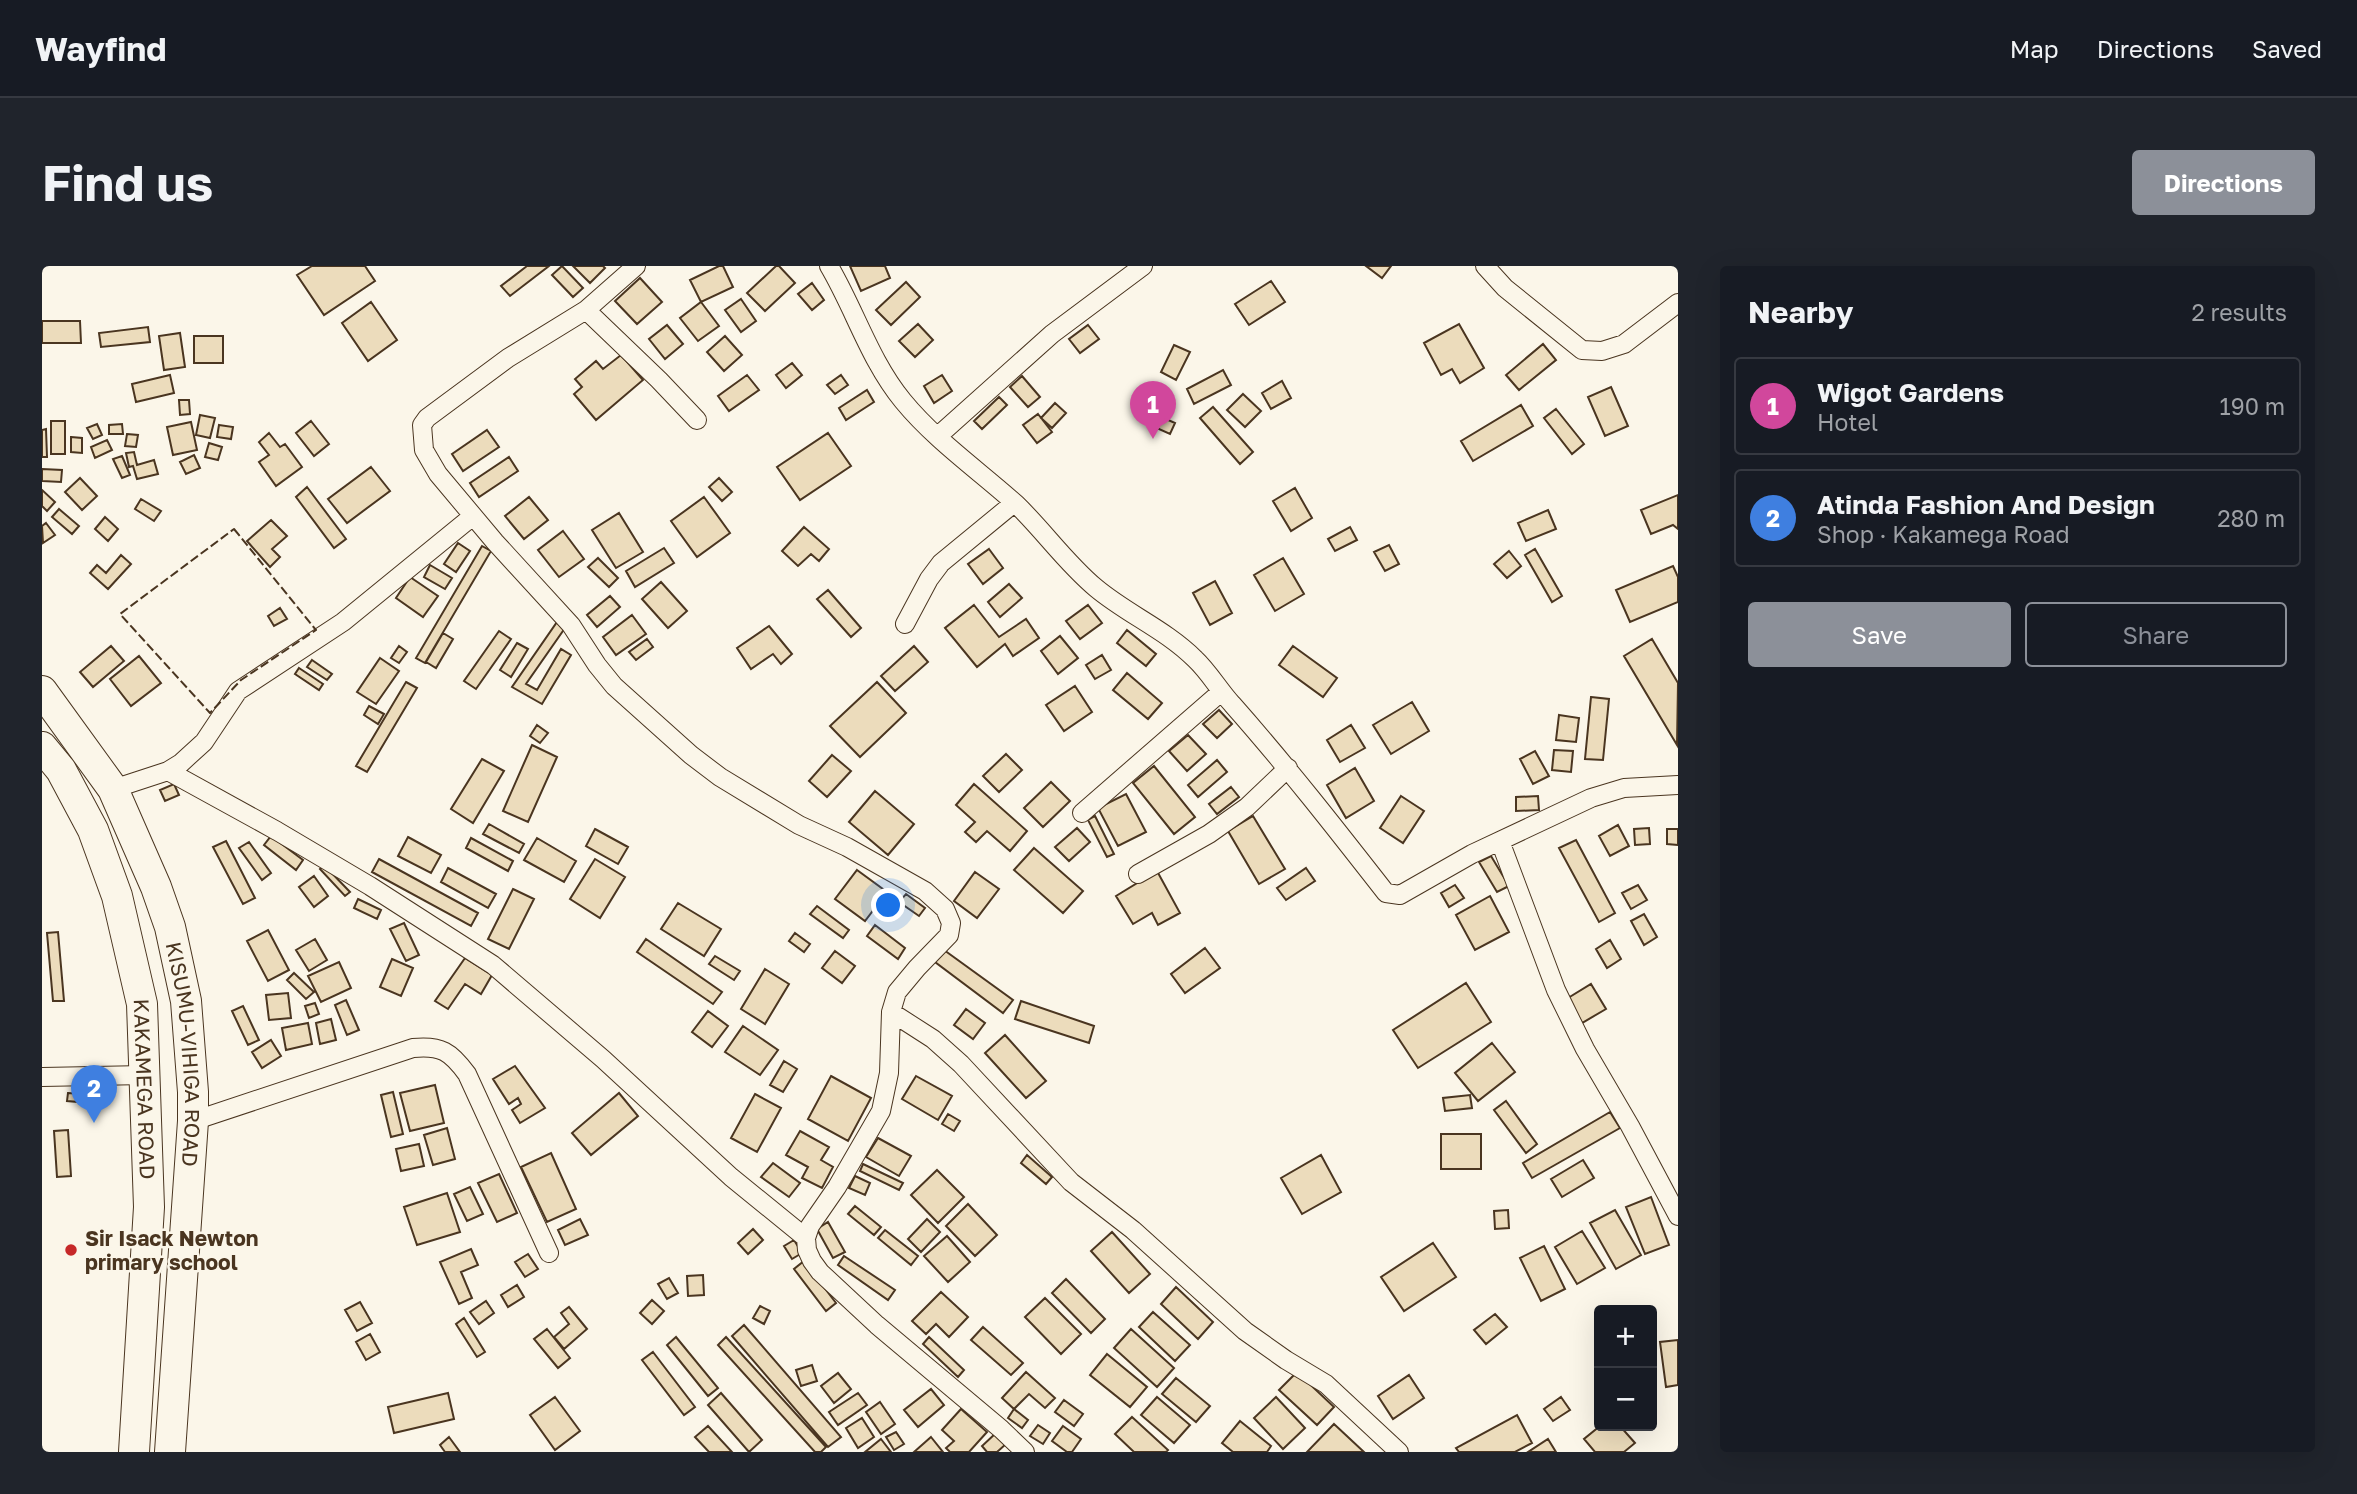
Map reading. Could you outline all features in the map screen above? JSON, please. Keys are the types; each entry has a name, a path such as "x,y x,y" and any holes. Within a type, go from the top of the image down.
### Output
{"highway":[{"name":"KISUMU-VIHIGA ROAD","path":"42,691 113,789 156,887 172,937 186,1001 193,1121 170,1452"},
{"name":"KAKAMEGA ROAD","path":"42,747 61,770 93,830 117,897 142,1004 149,1207 134,1452"}],"street":[{"path":"636,266 586,310 508,358 427,418 422,425 424,450 438,474 473,516 571,625 597,665 614,685 691,755 720,777 799,825 847,847 925,891 945,909 951,923 949,935 897,992 891,1012 889,1073 881,1111 837,1187 810,1226 806,1238 807,1250 811,1261 820,1272 911,1356 1001,1429 1025,1452"},
{"path":"830,266 876,361 903,402 937,436 1014,503 1060,554 1097,589 1177,642 1197,661 1287,768 1386,893 1400,895 1472,854 1591,798 1624,788 1678,785"},
{"path":"937,436 1052,334 1143,266"},
{"path":"1485,266 1505,288 1582,350 1602,351 1624,344 1678,303"},
{"path":"586,310 697,419"},
{"path":"905,624 929,579 941,563 1014,503"},
{"path":"113,789 168,771 193,754 238,691 343,622 473,516"},
{"path":"1082,813 1222,692"},
{"path":"1138,874 1209,834 1247,807 1287,768"},
{"path":"168,771 347,872 493,965 603,1059 731,1177 806,1238"},
{"path":"1500,841 1556,990 1585,1049 1678,1216"},
{"path":"891,1012 933,1039 961,1064 1071,1182 1133,1230 1245,1331 1326,1384 1399,1452"},
{"path":"193,1121 413,1048 429,1046 439,1049 458,1062 467,1074 549,1253"},
{"path":"42,1077 145,1075"}],"building":[{"path":"312,266 365,266 375,281 324,315 297,275"},
{"path":"527,266 549,266 510,296 501,286"},
{"path":"562,266 583,288 573,297 552,275"},
{"path":"573,266 603,266 605,268 590,283"},
{"path":"723,266 733,287 701,302 690,280"},
{"path":"776,266 795,283 765,311 747,293"},
{"path":"850,266 885,266 890,278 861,291"},
{"path":"1366,266 1391,266 1382,278"},
{"path":"640,278 662,302 637,324 615,301"},
{"path":"1271,281 1285,302 1249,325 1235,304"},
{"path":"906,282 920,297 891,325 876,310"},
{"path":"812,283 824,300 812,310 798,294"},
{"path":"741,299 756,321 741,332 725,310"},
{"path":"371,302 397,340 368,361 342,323"},
{"path":"701,302 719,326 698,341 680,318"},
{"path":"42,321 80,321 81,343 42,343"},
{"path":"918,324 933,340 915,357 899,341"},
{"path":"1459,324 1484,368 1460,383 1452,369 1441,375 1424,343"},
{"path":"667,325 683,344 665,359 649,339"},
{"path":"1088,325 1099,339 1080,353 1069,339"},
{"path":"148,327 150,342 101,347 99,333"},
{"path":"180,333 185,367 164,370 159,336"},
{"path":"194,336 223,336 223,363 194,363"},
{"path":"725,336 742,355 724,371 707,352"},
{"path":"1543,344 1556,360 1519,390 1506,375"},
{"path":"1174,345 1190,352 1176,380 1161,372"},
{"path":"621,355 643,380 596,420 574,394 582,387 575,379 596,361 603,369"},
{"path":"792,363 802,375 786,388 776,375"},
{"path":"1223,370 1231,385 1194,404 1187,389"},
{"path":"170,375 174,393 136,402 132,384"},
{"path":"747,375 759,390 729,411 718,396"},
{"path":"841,375 848,385 835,394 827,385"},
{"path":"942,375 952,391 934,403 924,386"},
{"path":"1022,376 1040,397 1028,407 1010,387"},
{"path":"1282,381 1291,398 1271,409 1262,393"},
{"path":"1611,387 1628,426 1605,436 1588,397"},
{"path":"867,390 874,402 846,420 839,408"},
{"path":"1243,394 1261,411 1245,427 1227,410"},
{"path":"999,397 1007,405 982,429 974,421"},
{"path":"179,400 189,400 190,414 180,415"},
{"path":"1055,403 1066,413 1052,428 1041,418"},
{"path":"1521,405 1533,426 1473,461 1461,441"},
{"path":"1213,407 1253,452 1240,464 1200,418"},
{"path":"1556,409 1584,444 1572,454 1544,418"},
{"path":"1146,410 1175,423 1170,434 1141,421"},
{"path":"1038,414 1052,432 1037,443 1023,425"},
{"path":"200,415 215,418 210,438 196,435"},
{"path":"51,421 65,421 65,454 51,454"},
{"path":"311,421 329,444 314,456 296,433"},
{"path":"191,422 197,450 173,455 167,427"},
{"path":"97,424 102,435 93,439 87,428"},
{"path":"122,424 123,434 109,434 109,425"},
{"path":"219,425 233,427 231,439 217,437"},
{"path":"46,429 47,457 42,457 42,430"},
{"path":"487,430 499,447 463,471 452,454"},
{"path":"269,433 280,447 285,444 302,467 276,486 259,462 269,455 259,442"},
{"path":"828,433 851,466 800,500 777,467"},
{"path":"127,434 138,435 136,447 125,446"},
{"path":"71,437 82,438 82,453 71,452"},
{"path":"107,440 112,450 95,458 91,447"},
{"path":"209,443 222,447 218,460 205,457"},
{"path":"134,452 137,465 154,460 158,474 137,479 133,466 129,467 126,453"},
{"path":"194,455 200,468 186,474 180,462"},
{"path":"122,456 130,475 122,478 113,459"},
{"path":"509,457 518,471 479,497 470,483"},
{"path":"371,467 390,491 347,523 328,499"},
{"path":"42,469 62,470 61,482 42,481"},
{"path":"80,478 97,496 82,510 65,492"},
{"path":"719,478 732,492 722,501 709,487"},
{"path":"307,487 346,539 334,548 296,497"},
{"path":"1295,488 1312,518 1291,531 1273,501"},
{"path":"42,490 55,502 47,511 42,506"},
{"path":"1678,495 1678,529 1673,525 1651,534 1641,510"},
{"path":"529,497 548,520 524,539 505,516"},
{"path":"704,497 730,533 697,557 671,521"},
{"path":"141,499 161,511 154,521 135,509"},
{"path":"59,509 79,526 72,534 52,517"},
{"path":"1548,510 1556,529 1526,541 1518,523"},
{"path":"619,513 643,552 616,568 592,530"},
{"path":"105,517 118,529 108,541 95,529"},
{"path":"271,520 287,536 272,549 280,557 270,567 247,541"},
{"path":"46,523 55,535 43,543 42,526"},
{"path":"804,527 829,549 819,561 811,554 798,566 782,551"},
{"path":"1350,527 1357,540 1335,551 1328,539"},
{"path":"563,531 584,559 559,577 538,550"},
{"path":"458,543 470,551 456,572 444,564"},
{"path":"1389,545 1399,564 1385,571 1374,552"},
{"path":"482,546 491,551 425,663 416,658"},
{"path":"664,548 674,563 635,587 626,571"},
{"path":"989,549 1003,568 983,584 968,564"},
{"path":"1535,549 1562,596 1552,602 1525,555"},
{"path":"1509,551 1521,566 1507,578 1494,564"},
{"path":"121,555 131,564 108,589 90,573 97,565 106,573"},
{"path":"598,558 618,578 609,587 588,567"},
{"path":"1283,558 1304,594 1275,611 1254,575"},
{"path":"430,565 452,578 445,589 424,577"},
{"path":"1673,566 1678,577 1678,602 1630,622 1616,590"},
{"path":"410,577 438,596 423,617 396,598"},
{"path":"1215,581 1232,613 1210,625 1193,593"},
{"path":"661,582 687,611 668,628 642,599"},
{"path":"1009,584 1022,598 1000,617 988,602"},
{"path":"828,590 861,628 851,637 817,599"},
{"path":"610,596 620,607 597,627 587,615"},
{"path":"974,605 999,637 1026,619 1039,638 1013,656 1005,644 977,667 945,628"},
{"path":"1088,605 1102,623 1080,639 1066,621"},
{"path":"280,608 287,619 274,626 268,616"},
{"path":"632,615 646,634 616,655 603,637"},
{"path":"557,622 565,628 526,684 537,690 561,649 571,655 542,704 512,687"},
{"path":"769,626 792,654 781,664 773,654 751,669 737,648"},
{"path":"1127,630 1156,654 1146,666 1117,643"},
{"path":"499,631 511,639 476,689 464,681"},
{"path":"443,633 453,639 436,668 426,662"},
{"path":"1060,636 1078,658 1058,674 1041,651"},
{"path":"647,639 653,647 636,660 629,652"},
{"path":"1652,639 1678,683 1677,745 1624,656"},
{"path":"517,643 528,649 511,677 500,670"},
{"path":"111,646 124,661 93,687 80,672"},
{"path":"399,646 407,652 399,663 391,658"},
{"path":"914,646 928,662 895,691 881,676"},
{"path":"1293,646 1337,678 1323,697 1279,665"},
{"path":"1102,655 1111,670 1095,679 1086,665"},
{"path":"139,656 161,683 131,706 110,679"},
{"path":"380,658 399,671 376,704 357,692"},
{"path":"312,660 332,674 327,680 307,667"},
{"path":"299,668 323,684 319,690 295,674"},
{"path":"1127,673 1162,703 1148,719 1113,690"},
{"path":"406,682 417,688 367,772 356,766"},
{"path":"877,682 906,713 860,757 830,726"},
{"path":"1075,686 1092,712 1064,731 1046,705"},
{"path":"1591,697 1609,699 1603,760 1585,759"},
{"path":"1412,702 1429,731 1391,754 1373,725"},
{"path":"369,706 384,714 378,724 364,715"},
{"path":"1219,710 1232,724 1217,738 1203,724"},
{"path":"1559,715 1579,718 1576,742 1556,740"},
{"path":"537,725 548,733 540,743 530,736"},
{"path":"1351,725 1365,748 1340,762 1327,740"},
{"path":"1188,735 1206,754 1187,771 1169,751"},
{"path":"532,745 557,757 528,822 503,811"},
{"path":"1554,750 1573,751 1571,772 1552,770"},
{"path":"1535,751 1549,776 1533,784 1520,759"},
{"path":"1006,754 1022,770 999,792 983,776"},
{"path":"832,755 851,771 827,797 809,781"},
{"path":"482,759 504,771 473,823 451,809"},
{"path":"1217,760 1227,772 1198,797 1188,785"},
{"path":"1154,766 1195,817 1174,834 1133,783"},
{"path":"1355,768 1374,801 1346,818 1327,785"},
{"path":"1051,782 1070,801 1043,827 1024,808"},
{"path":"174,784 179,795 165,801 160,790"},
{"path":"974,784 1027,831 1010,851 987,831 976,842 965,832 975,822 956,805"},
{"path":"1231,787 1239,797 1217,814 1209,804"},
{"path":"875,791 914,824 888,855 849,822"},
{"path":"1126,794 1146,832 1118,846 1098,808"},
{"path":"1401,796 1424,811 1403,843 1380,828"},
{"path":"1538,796 1539,810 1516,811 1516,797"},
{"path":"1095,816 1114,854 1107,857 1088,820"},
{"path":"1253,816 1285,869 1259,884 1228,831"},
{"path":"489,824 524,844 519,853 483,834"},
{"path":"1618,825 1629,846 1610,856 1599,836"},
{"path":"1077,828 1090,842 1069,861 1055,847"},
{"path":"1649,828 1650,844 1635,845 1634,829"},
{"path":"595,829 628,847 618,864 586,846"},
{"path":"1667,829 1678,829 1678,845 1667,844"},
{"path":"271,836 303,860 296,870 264,845"},
{"path":"408,837 441,855 431,873 398,856"},
{"path":"471,838 513,861 508,871 466,848"},
{"path":"537,838 576,861 564,882 524,860"},
{"path":"1576,840 1615,913 1599,922 1559,848"},
{"path":"226,841 255,898 243,904 213,847"},
{"path":"249,842 271,873 262,880 239,848"},
{"path":"1034,848 1083,891 1063,913 1014,870"},
{"path":"1491,856 1509,886 1497,892 1479,862"},
{"path":"379,859 478,913 471,926 372,872"},
{"path":"595,859 625,877 600,918 570,899"},
{"path":"324,865 350,892 345,896 320,869"},
{"path":"448,868 496,894 488,908 441,882"},
{"path":"1306,868 1315,881 1286,900 1277,888"},
{"path":"857,870 887,892 865,921 835,899"},
{"path":"1157,871 1180,913 1158,925 1152,913 1133,924 1116,896"},
{"path":"975,872 999,889 977,918 954,901"},
{"path":"314,876 328,896 314,907 299,887"},
{"path":"1455,885 1464,898 1449,907 1441,893"},
{"path":"1638,885 1647,900 1631,909 1622,893"},
{"path":"513,889 534,899 509,949 488,939"},
{"path":"906,894 925,908 919,916 899,902"},
{"path":"1490,896 1509,932 1475,950 1456,915"},
{"path":"358,899 381,910 377,919 354,908"},
{"path":"678,903 721,929 704,956 661,929"},
{"path":"817,906 849,930 843,938 810,914"},
{"path":"1644,914 1657,937 1644,945 1631,921"},
{"path":"404,923 419,955 406,961 390,929"},
{"path":"875,925 905,948 898,959 867,936"},
{"path":"268,930 289,970 268,981 247,941"},
{"path":"58,932 64,1001 53,1001 47,933"},
{"path":"795,933 810,944 804,952 789,941"},
{"path":"315,939 327,960 309,971 296,950"},
{"path":"646,939 722,992 713,1004 637,952"},
{"path":"1610,940 1621,959 1607,968 1596,949"},
{"path":"1205,948 1220,968 1185,993 1171,974"},
{"path":"944,950 1013,1000 1003,1013 935,962"},
{"path":"835,951 855,966 842,983 822,968"},
{"path":"715,956 740,971 734,980 709,964"},
{"path":"465,958 492,975 481,994 465,984 448,1009 435,1001"},
{"path":"392,959 413,968 401,996 380,987"},
{"path":"339,962 351,988 321,1002 308,976"},
{"path":"765,969 789,984 765,1024 741,1009"},
{"path":"294,973 314,992 306,999 287,980"},
{"path":"1466,983 1491,1022 1418,1068 1393,1030"},
{"path":"1591,984 1606,1009 1582,1023 1568,998"},
{"path":"288,993 291,1018 269,1020 266,995"},
{"path":"346,1000 359,1030 347,1035 335,1005"},
{"path":"1021,1001 1094,1026 1089,1043 1015,1019"},
{"path":"315,1003 319,1014 309,1018 305,1006"},
{"path":"243,1006 259,1040 248,1045 232,1011"},
{"path":"966,1009 985,1023 973,1039 954,1025"},
{"path":"708,1011 728,1026 712,1047 692,1032"},
{"path":"331,1019 336,1040 320,1044 316,1023"},
{"path":"308,1023 312,1044 286,1050 282,1028"},
{"path":"743,1026 778,1050 760,1075 725,1052"},
{"path":"1005,1035 1046,1081 1026,1098 985,1053"},
{"path":"271,1040 281,1056 262,1068 252,1052"},
{"path":"1492,1043 1515,1072 1478,1101 1455,1073"},
{"path":"784,1061 797,1069 783,1092 770,1085"},
{"path":"515,1066 545,1108 520,1123 512,1110 521,1104 518,1098 509,1104 493,1079"},
{"path":"831,1076 871,1098 848,1141 808,1119"},
{"path":"916,1076 952,1096 938,1120 902,1099"},
{"path":"435,1085 444,1123 410,1131 400,1093"},
{"path":"393,1092 403,1134 391,1137 381,1095"},
{"path":"68,1093 103,1096 102,1104 67,1101"},
{"path":"619,1093 638,1116 591,1155 572,1133"},
{"path":"755,1094 781,1108 757,1152 731,1138"},
{"path":"1470,1095 1472,1108 1445,1111 1443,1098"},
{"path":"1506,1101 1537,1144 1526,1153 1494,1110"},
{"path":"1610,1112 1620,1128 1532,1178 1523,1163"},
{"path":"948,1114 960,1121 954,1131 942,1124"},
{"path":"447,1128 455,1159 433,1165 424,1135"},
{"path":"68,1130 71,1176 57,1177 54,1131"},
{"path":"800,1131 829,1147 821,1160 833,1167 822,1188 802,1178 808,1167 786,1155"},
{"path":"1441,1134 1481,1134 1481,1169 1441,1169"},
{"path":"878,1138 911,1156 899,1176 866,1157"},
{"path":"419,1144 424,1166 401,1171 396,1149"},
{"path":"551,1153 576,1209 547,1222 521,1167"},
{"path":"1027,1155 1052,1177 1046,1184 1021,1163"},
{"path":"1321,1155 1341,1192 1302,1214 1281,1178"},
{"path":"1583,1160 1594,1178 1562,1197 1551,1179"},
{"path":"773,1163 800,1183 789,1197 761,1177"},
{"path":"863,1164 903,1183 899,1190 860,1171"},
{"path":"937,1170 964,1197 938,1223 911,1195"},
{"path":"499,1174 517,1213 497,1222 478,1183"},
{"path":"855,1176 870,1183 865,1195 849,1188"},
{"path":"470,1187 483,1214 467,1221 454,1194"},
{"path":"447,1193 460,1232 417,1245 404,1207"},
{"path":"1651,1197 1669,1245 1645,1254 1626,1207"},
{"path":"968,1204 997,1235 975,1256 946,1226"},
{"path":"855,1206 881,1227 874,1235 848,1214"},
{"path":"1508,1210 1509,1228 1495,1229 1494,1211"},
{"path":"1615,1210 1641,1255 1616,1269 1590,1223"},
{"path":"580,1219 588,1235 565,1245 558,1230"},
{"path":"927,1219 940,1232 921,1252 908,1239"},
{"path":"828,1222 845,1252 833,1258 817,1229"},
{"path":"753,1229 763,1240 748,1254 738,1243"},
{"path":"885,1230 918,1256 911,1265 878,1238"},
{"path":"1582,1231 1605,1268 1577,1284 1555,1247"},
{"path":"1112,1232 1150,1274 1129,1293 1091,1251"},
{"path":"947,1236 970,1262 948,1282 924,1256"},
{"path":"794,1240 802,1253 792,1259 784,1246"},
{"path":"1433,1243 1456,1277 1404,1311 1381,1277"},
{"path":"1544,1246 1565,1289 1541,1301 1520,1258"},
{"path":"471,1249 478,1265 461,1272 472,1298 459,1304 440,1262"},
{"path":"528,1254 538,1269 525,1277 515,1262"},
{"path":"844,1256 895,1290 888,1300 838,1265"},
{"path":"804,1261 836,1303 826,1311 794,1269"},
{"path":"703,1275 704,1295 688,1296 687,1276"},
{"path":"669,1278 678,1293 667,1299 658,1284"},
{"path":"1066,1279 1105,1319 1091,1333 1052,1293"},
{"path":"517,1285 524,1297 508,1307 501,1295"},
{"path":"1176,1287 1213,1322 1198,1339 1161,1304"},
{"path":"941,1292 968,1317 949,1337 936,1324 926,1334 912,1321"},
{"path":"1045,1298 1081,1334 1061,1354 1025,1317"},
{"path":"652,1300 664,1311 652,1324 640,1313"},
{"path":"486,1301 494,1313 479,1324 470,1312"},
{"path":"360,1302 372,1323 357,1331 345,1310"},
{"path":"760,1306 770,1311 764,1324 753,1318"},
{"path":"569,1307 587,1329 564,1349 554,1337 569,1324 561,1313"},
{"path":"1153,1312 1190,1345 1175,1361 1139,1327"},
{"path":"1495,1314 1507,1327 1486,1344 1474,1330"},
{"path":"464,1318 485,1352 477,1357 456,1324"},
{"path":"744,1325 841,1437 828,1447 732,1336"},
{"path":"983,1327 1023,1363 1011,1375 971,1340"},
{"path":"547,1329 570,1358 558,1368 534,1339"},
{"path":"1131,1329 1174,1368 1157,1387 1114,1348"},
{"path":"370,1334 380,1352 366,1360 356,1342"},
{"path":"676,1337 718,1388 708,1396 667,1345"},
{"path":"726,1337 826,1447 821,1452 815,1452 718,1345"},
{"path":"929,1337 964,1370 958,1377 923,1344"},
{"path":"1678,1340 1678,1385 1666,1387 1660,1342"},
{"path":"653,1352 695,1407 684,1415 642,1360"},
{"path":"1107,1354 1147,1387 1130,1407 1090,1375"},
{"path":"812,1365 817,1381 801,1386 796,1370"},
{"path":"1026,1372 1055,1398 1045,1408 1029,1394 1014,1409 1002,1398"},
{"path":"1297,1372 1334,1407 1317,1425 1279,1390"},
{"path":"838,1373 851,1389 834,1403 821,1386"},
{"path":"1409,1375 1424,1398 1393,1419 1378,1396"},
{"path":"1176,1378 1210,1406 1196,1422 1162,1394"},
{"path":"931,1389 944,1405 918,1427 904,1410"},
{"path":"448,1393 454,1419 394,1433 388,1407"},
{"path":"721,1393 762,1440 749,1452 708,1405"},
{"path":"858,1393 867,1405 838,1425 829,1412"},
{"path":"555,1397 580,1431 555,1450 530,1415"},
{"path":"1157,1397 1190,1425 1174,1443 1141,1415"},
{"path":"1276,1397 1305,1428 1283,1449 1254,1418"},
{"path":"1561,1397 1570,1410 1553,1421 1544,1409"},
{"path":"1064,1400 1083,1414 1074,1426 1055,1412"},
{"path":"880,1402 895,1424 881,1434 866,1412"},
{"path":"961,1409 987,1432 969,1452 950,1452 946,1448 954,1441 942,1430"},
{"path":"1014,1409 1028,1420 1022,1428 1008,1418"},
{"path":"1517,1415 1532,1443 1515,1452 1459,1452 1456,1448"},
{"path":"1132,1417 1168,1450 1134,1452 1115,1434"},
{"path":"862,1418 874,1437 858,1448 846,1428"},
{"path":"1240,1421 1271,1446 1267,1452 1233,1452 1222,1443"},
{"path":"1334,1424 1364,1452 1307,1452"},
{"path":"1038,1425 1050,1433 1043,1444 1030,1436"},
{"path":"708,1426 732,1452 709,1452 695,1437"},
{"path":"1063,1426 1081,1439 1072,1452 1067,1452 1052,1441"},
{"path":"1594,1431 1624,1431 1635,1443 1624,1452 1595,1452 1584,1439"},
{"path":"896,1432 904,1444 894,1450 886,1437"},
{"path":"996,1433 1006,1444 997,1452 987,1452 982,1446"},
{"path":"449,1437 460,1452 445,1452 440,1445"},
{"path":"931,1437 943,1452 914,1452"},
{"path":"881,1439 891,1452 865,1452"},
{"path":"1548,1439 1556,1452 1528,1452"}],"fence":[{"path":"234,529 316,630 241,680 210,713 120,614 234,529"}],"place":[{"name":"Wigot Gardens","path":"1153,439"},
{"name":"Atinda Fashion And Design","path":"94,1123"},
{"name":"Sir Isack Newton primary school","path":"71,1250"}]}
